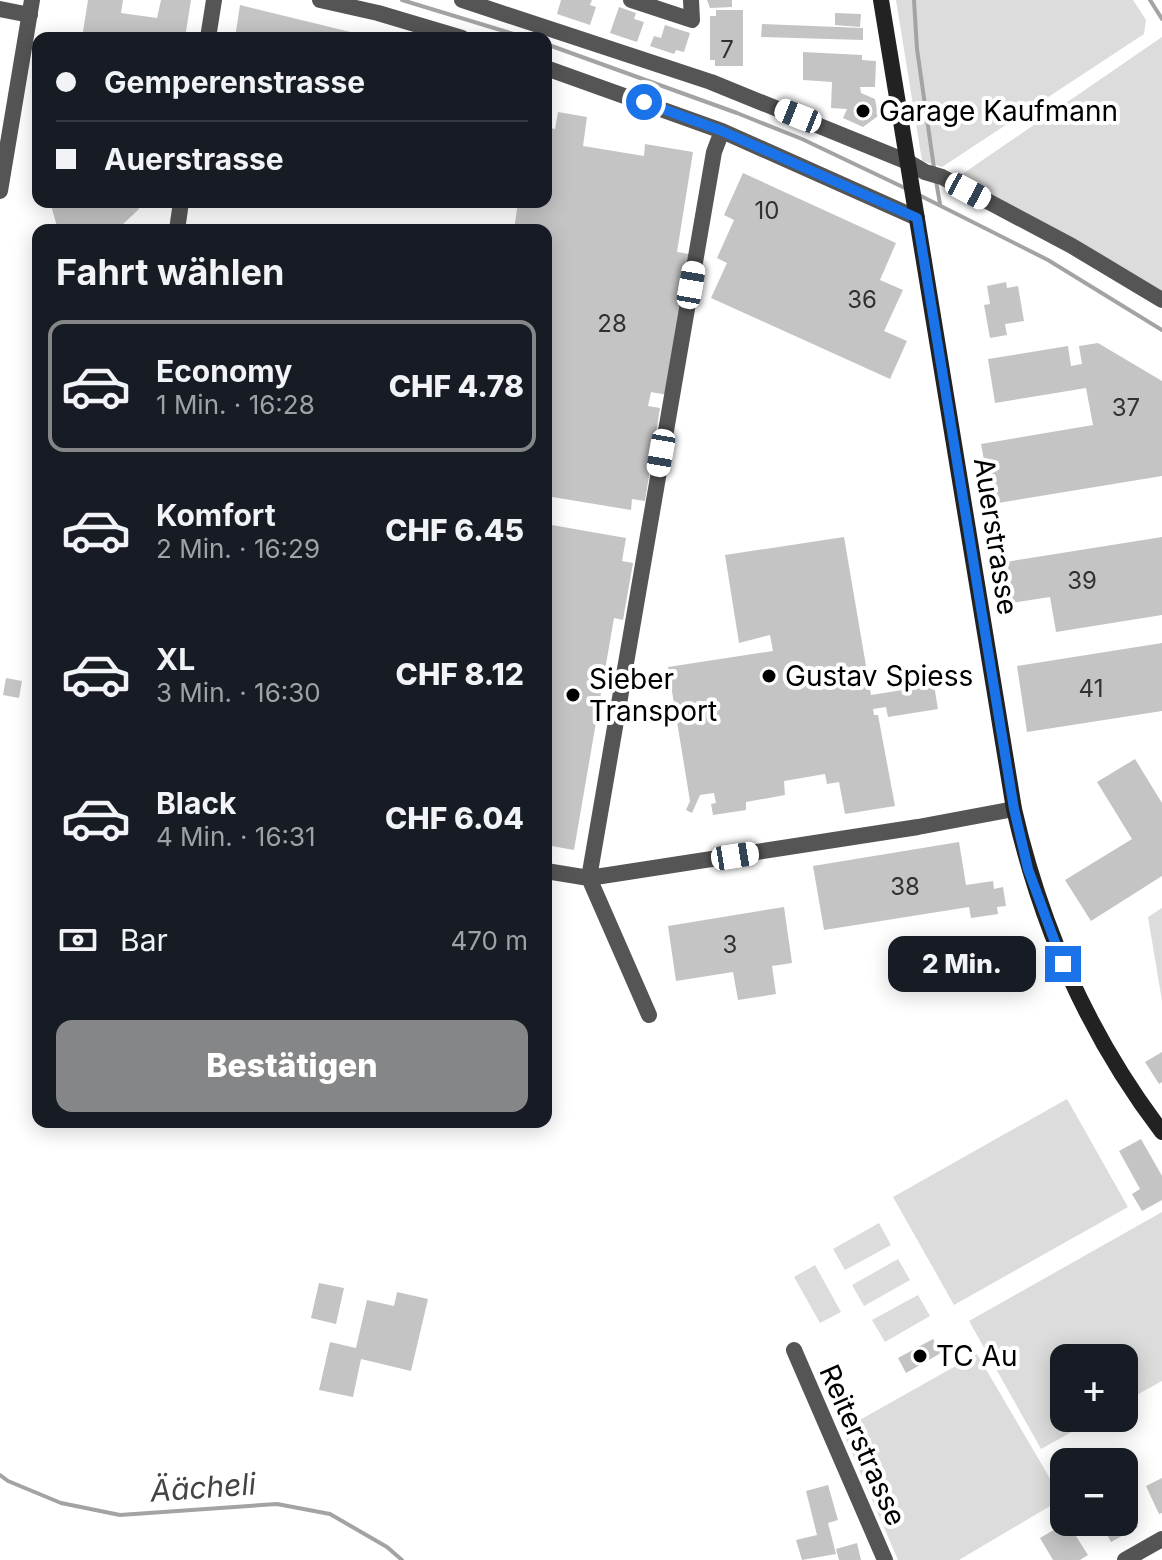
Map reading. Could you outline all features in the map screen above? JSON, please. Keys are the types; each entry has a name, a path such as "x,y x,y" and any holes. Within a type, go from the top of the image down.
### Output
{"main road":[{"name":"Auerstrasse","path":"881,0 908,162 926,176 916,211 1014,809 1028,869 1053,941 1076,994 1115,1062 1162,1132"}],"street":[{"path":"209,32 214,0"},
{"path":"320,0 442,32"},
{"path":"462,0 711,82 908,162"},
{"path":"631,0 692,20 691,0"},
{"path":"0,9 31,7 0,191"},
{"path":"552,70 722,131 916,211"},
{"path":"649,1015 589,878 714,152 722,131"},
{"path":"926,176 1072,246 1162,300"},
{"path":"552,872 589,878 1014,809"},
{"name":"Reiterstrasse","path":"794,1350 885,1560"},
{"path":"1125,1560 1162,1539"}],"shaded area":[{"path":"896,0 1133,0 1146,20 1144,34 942,167 922,161"},
{"path":"1162,37 1162,291 958,177"},
{"path":"1162,908 1162,1001 1148,917"},
{"path":"1067,1099 1128,1207 954,1305 893,1197"},
{"path":"1162,1212 1162,1381 1138,1394 1138,1344 1050,1344 1050,1432 1072,1432 1041,1449 969,1321"},
{"path":"879,1223 891,1245 845,1270 833,1249"},
{"path":"898,1259 910,1280 864,1306 852,1285"},
{"path":"815,1265 841,1312 820,1323 794,1277"},
{"path":"918,1295 930,1316 885,1342 872,1320"},
{"path":"977,1354 1050,1479 1050,1506 959,1560 898,1560 842,1430"}],"building":[{"path":"88,0 123,0 121,13 157,18 161,0 191,0 186,32 83,32"},
{"path":"561,0 592,0 590,5 596,7 590,25 557,14"},
{"path":"707,0 732,0 732,7 710,8"},
{"path":"240,5 351,32 236,32"},
{"path":"619,7 636,13 634,19 644,22 637,42 610,33"},
{"path":"716,10 743,10 743,66 715,66 715,60 710,60 710,16 716,16"},
{"path":"835,13 861,14 860,27 835,25"},
{"path":"762,24 863,28 863,40 761,37"},
{"path":"665,25 690,33 684,52 676,50 674,54 650,46 654,36 661,38"},
{"path":"803,52 862,55 862,60 876,61 875,87 860,87 861,93 875,99 878,116 863,127 843,118 847,109 831,108 832,82 803,80"},
{"path":"558,112 587,117 583,146 644,156 645,144 693,152 677,252 689,254 667,395 651,392 648,406 660,408 645,501 632,499 631,510 552,497 552,224 515,224 517,208 552,208 552,128 555,129"},
{"path":"743,173 896,243 880,280 903,290 884,331 907,341 890,379 711,298 727,263 717,258 734,220 724,215"},
{"path":"52,208 139,209 123,224 56,224"},
{"path":"1006,282 1007,288 1018,286 1024,321 1005,324 1007,335 990,338 984,305 990,304 987,286"},
{"path":"1098,343 1162,381 1162,476 992,504 981,444 1093,425 1086,388 995,403 988,359 1068,346 1071,366 1082,364 1079,346"},
{"name":"Sieber Transport","path":"552,525 626,538 622,561 633,563 623,620 614,618 574,850 552,846"},
{"name":"Gustav Spiess","path":"844,537 871,695 934,685 938,709 888,717 886,707 873,709 874,715 878,715 895,806 845,814 839,782 827,784 825,774 784,781 785,795 746,802 746,810 713,815 711,804 716,803 714,793 700,795 692,813 686,810 690,801 668,667 773,651 770,635 739,643 725,555"},
{"path":"1162,537 1162,615 1056,632 1050,597 1005,604 999,563"},
{"path":"1162,643 1162,711 1027,732 1017,666"},
{"path":"6,678 22,681 19,698 3,695"},
{"path":"1135,759 1162,803 1162,876 1091,921 1065,880 1132,839 1097,782"},
{"path":"959,842 966,885 993,881 994,889 1003,887 1006,906 997,907 998,914 971,918 969,907 824,930 813,866"},
{"path":"784,907 792,963 772,966 776,994 738,1000 733,972 676,981 668,926"},
{"path":"1162,1052 1162,1082 1159,1084 1145,1062"},
{"path":"1141,1139 1162,1176 1162,1200 1142,1211 1132,1194 1140,1189 1119,1151"},
{"path":"319,1283 344,1288 336,1324 311,1318"},
{"path":"397,1292 428,1299 411,1371 361,1359 353,1397 319,1390 330,1342 356,1348 367,1300 394,1306"},
{"name":"TC Au","path":"933,1339 941,1353 906,1373 898,1358"},
{"path":"1162,1478 1162,1513 1159,1514 1146,1486"},
{"path":"828,1485 838,1520 828,1523 836,1554 802,1560 796,1540 817,1535 806,1491"},
{"path":"1050,1532 1050,1536 1076,1536 1088,1555 1080,1560 1053,1560 1040,1538"},
{"path":"1108,1536 1122,1536 1111,1542"},
{"path":"857,1543 861,1560 839,1560 836,1549"}],"waterway":[{"path":"402,0 507,32"},
{"path":"914,0 917,49 934,168"},
{"path":"1150,0 1162,19"},
{"path":"552,46 802,139 907,189"},
{"path":"936,181 940,204"},
{"path":"919,195 1048,260 1162,330"},
{"name":"Äächeli","path":"0,1475 61,1503 120,1515 277,1504 330,1514 387,1547 402,1560"}],"place":[{"name":"Garage Kaufmann","path":"863,111"},
{"name":"Gustav Spiess","path":"769,676"},
{"name":"Sieber Transport","path":"573,695"},
{"name":"TC Au","path":"920,1356"}],"route":[{"path":"644,102 722,131 917,218 1014,809 1028,869 1063,964"}]}
